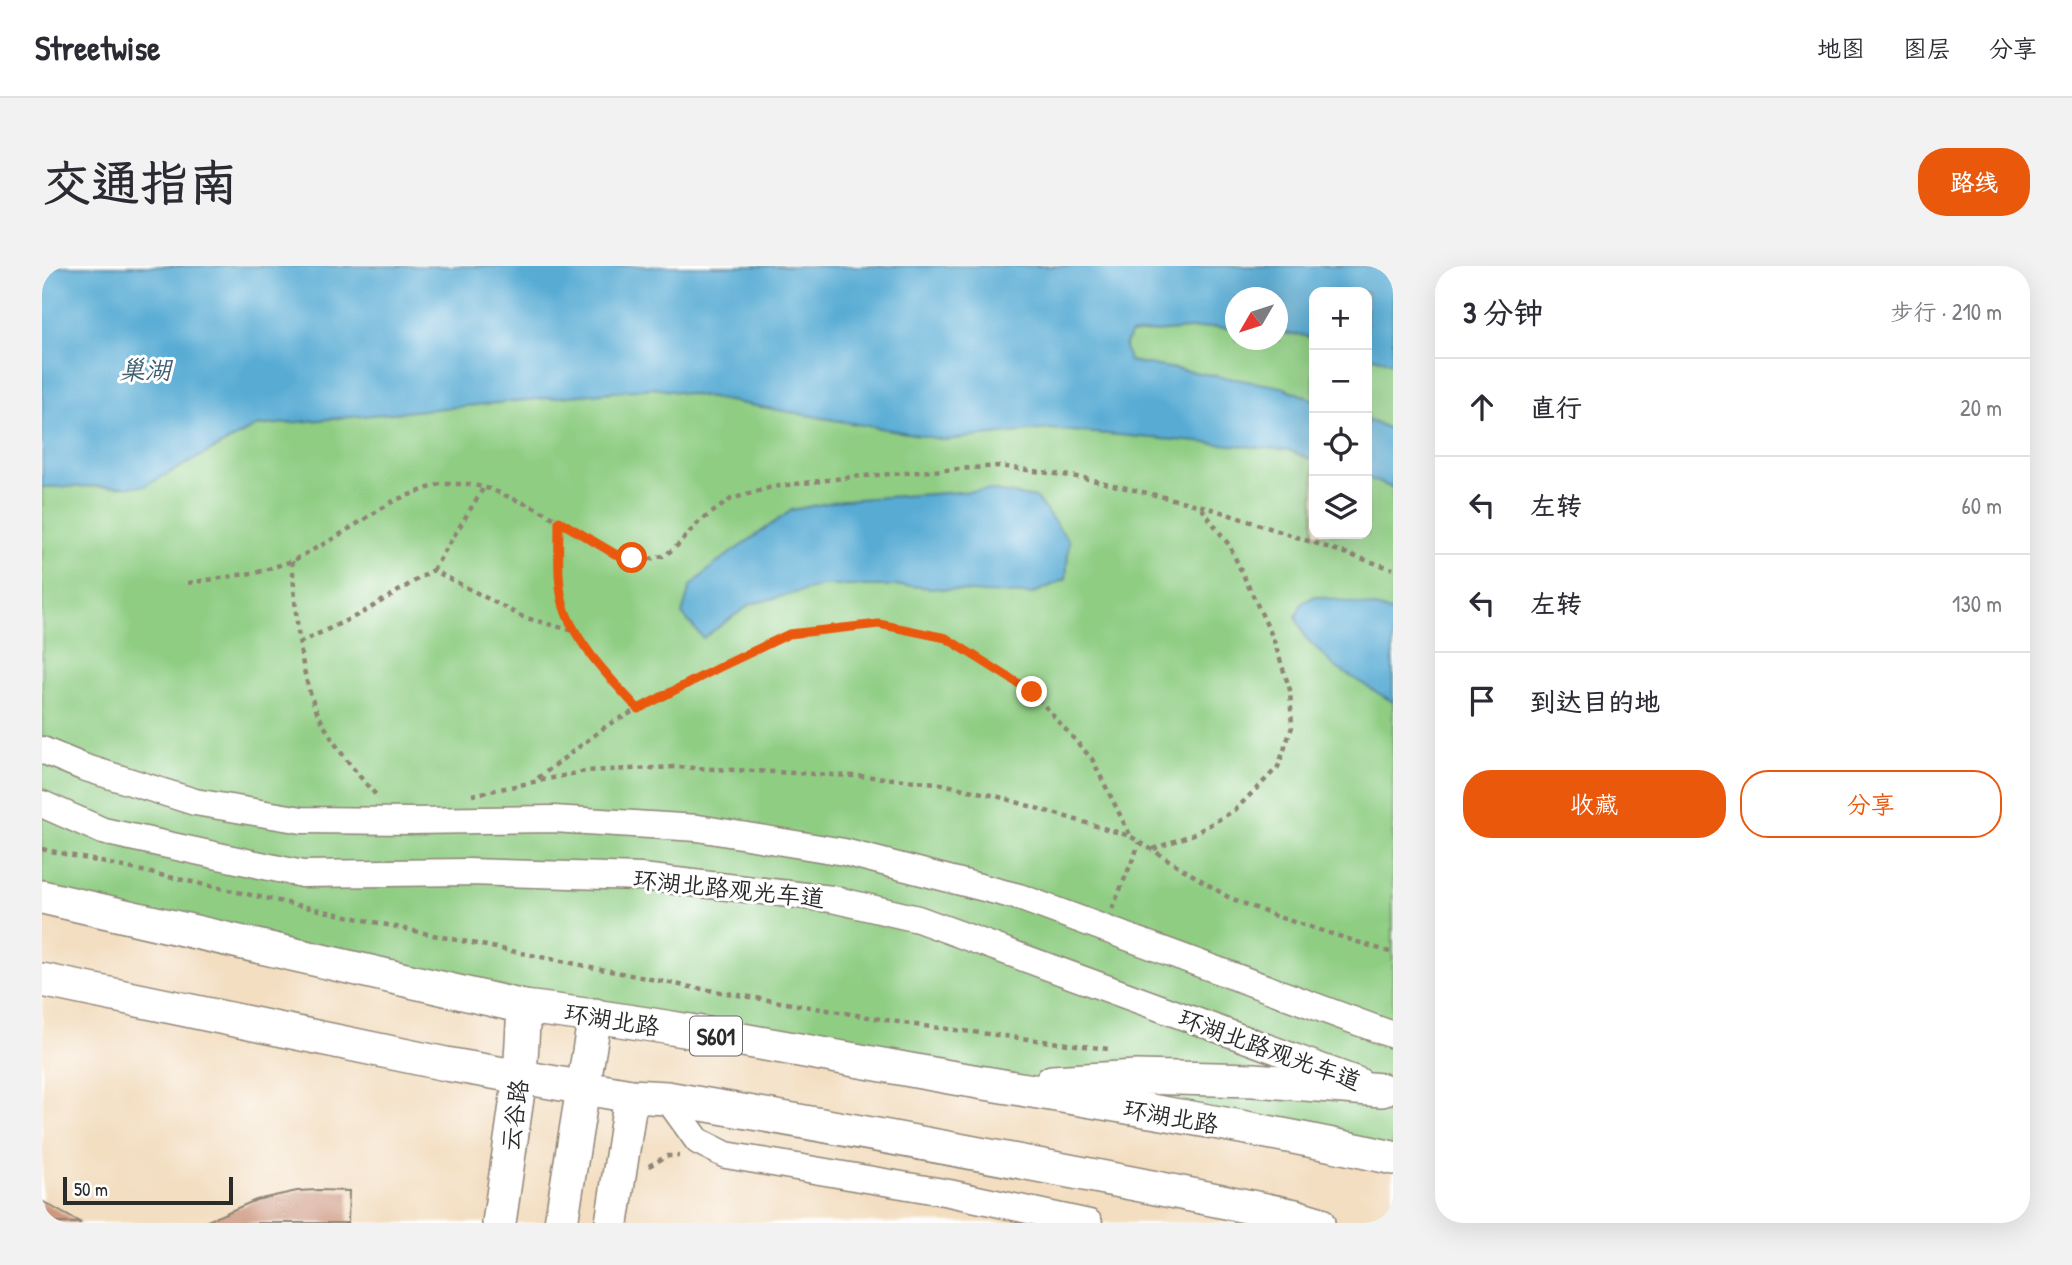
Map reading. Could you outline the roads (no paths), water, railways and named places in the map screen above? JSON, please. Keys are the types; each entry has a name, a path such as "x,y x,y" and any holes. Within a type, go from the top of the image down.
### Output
{"main road":[{"name":"环湖北路","path":"42,897 524,1007 595,1016 1007,1087 1393,1158"},
{"path":"42,980 446,1064 905,1139 1104,1177 1307,1221"},
{"name":"云谷路","path":"499,1223 520,1077 524,1007"},
{"path":"561,1223 595,1016"},
{"path":"1007,1087 1137,1077 1254,1080 1387,1092"},
{"path":"612,1223 631,1096"}],"street":[{"path":"42,750 83,767 195,802 302,820 553,819 698,828 844,852 1019,897 1393,1035"},
{"name":"环湖北路观光车道","path":"42,804 103,831 302,874 468,872 642,877 832,899 918,919 1387,1092"},
{"path":"667,1098 698,1141 726,1155 949,1193 1089,1223"}],"water":[{"name":"巢湖","path":"42,266 1393,266 1393,363 1372,357 1372,287 1309,287 1309,337 1288,334 1288,287 1225,287 1225,328 1130,334 1125,347 1129,361 1282,387 1309,398 1309,458 1288,450 1049,429 946,440 655,388 257,426 145,486 42,487"},
{"path":"1372,422 1393,430 1393,488 1372,480"},
{"path":"988,490 1036,498 1069,541 1066,579 1032,594 982,593 911,586 823,586 751,604 703,638 682,614 690,587 715,564 792,510 843,500"},
{"path":"1315,596 1393,613 1393,702 1335,667 1305,637 1296,617 1302,603"}]}
